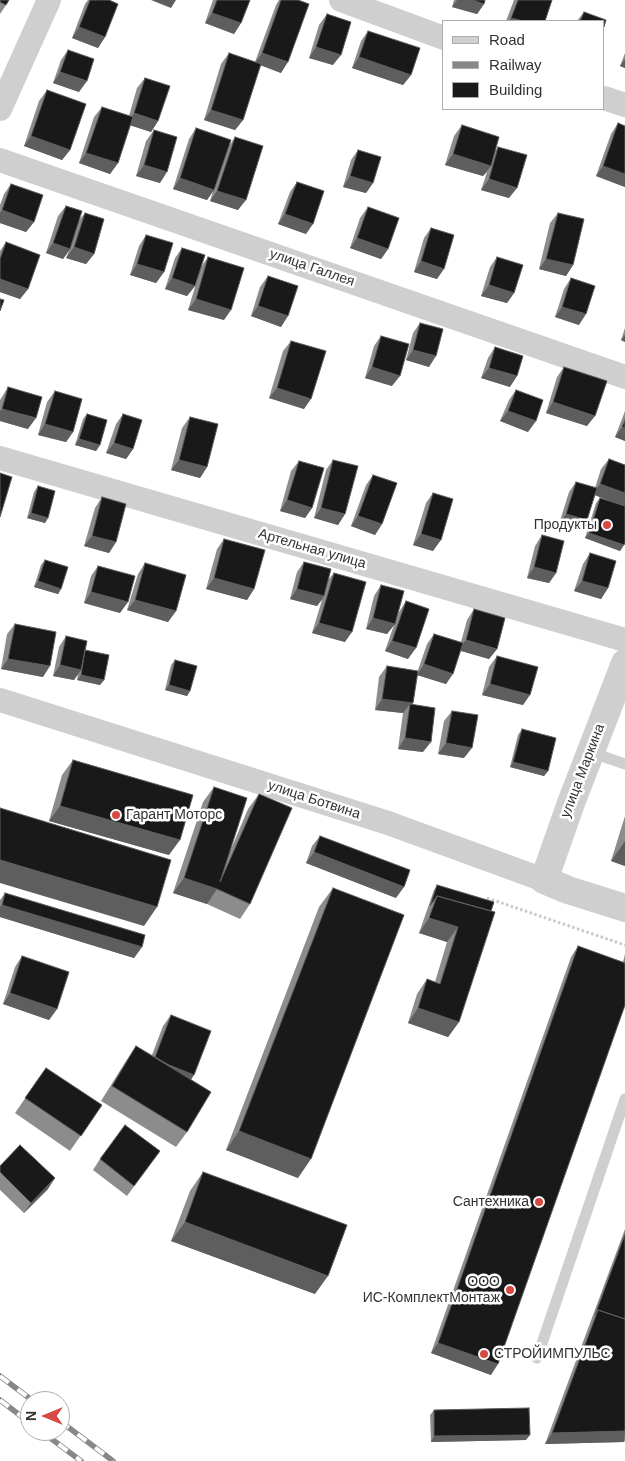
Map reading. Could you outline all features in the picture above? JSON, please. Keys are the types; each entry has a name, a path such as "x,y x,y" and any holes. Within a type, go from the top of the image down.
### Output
{"street":[{"path":"0,109 49,0"},
{"path":"341,0 442,37"},
{"path":"605,98 625,105"},
{"name":"улица Галлея","path":"0,160 625,377"},
{"name":"Артельная улица","path":"0,458 625,640"},
{"name":"улица Маркина","path":"544,880 590,752 625,663"},
{"name":"улица Ботвина","path":"0,700 388,823 568,890 625,908"}],"lane":[{"path":"590,752 625,764"},
{"path":"537,1358 625,1100"}],"path":[{"path":"488,898 625,945"}],"building":[{"path":"0,0 9,0 6,5 0,2"},
{"path":"90,0 109,0 118,4 105,37 79,27"},
{"path":"217,0 250,0 241,23 212,13"},
{"path":"281,0 298,0 309,4 288,62 262,53"},
{"path":"472,0 485,0 484,4"},
{"path":"518,0 552,0 545,20 519,20 511,18"},
{"path":"584,12 606,20 605,24 605,20 580,20"},
{"path":"327,14 351,22 341,55 316,47"},
{"path":"368,31 420,48 411,75 359,57"},
{"path":"68,50 94,59 87,81 60,72"},
{"path":"229,53 261,64 243,120 211,110"},
{"path":"145,78 170,86 158,121 134,113"},
{"path":"47,90 86,104 70,150 31,136"},
{"path":"102,107 133,117 118,163 86,153"},
{"path":"618,123 625,126 625,174 603,166"},
{"path":"462,125 499,137 491,166 453,154"},
{"path":"196,128 231,140 214,190 180,178"},
{"path":"154,130 177,137 167,172 144,165"},
{"path":"235,137 263,146 246,200 217,191"},
{"path":"498,147 527,155 517,188 489,179"},
{"path":"358,150 381,157 373,183 350,176"},
{"path":"297,182 324,191 313,224 285,214"},
{"path":"11,184 43,195 34,222 2,210"},
{"path":"66,206 82,211 70,249 53,243"},
{"path":"368,207 399,218 388,249 357,238"},
{"path":"85,213 104,219 94,254 74,247"},
{"path":"558,213 584,219 573,265 546,259"},
{"path":"431,228 454,235 444,269 421,261"},
{"path":"146,235 173,243 164,272 137,264"},
{"path":"6,242 40,255 28,289 0,279 0,259"},
{"path":"182,248 205,255 195,286 172,278"},
{"path":"208,257 244,268 231,310 196,299"},
{"path":"497,257 523,265 514,293 489,285"},
{"path":"268,276 298,286 288,316 258,306"},
{"path":"571,278 595,286 586,314 562,307"},
{"path":"0,299 4,300 0,311"},
{"path":"420,323 443,329 436,356 413,350"},
{"path":"381,336 409,344 400,376 372,367"},
{"path":"291,341 326,351 311,399 277,388"},
{"path":"495,347 523,356 517,376 489,368"},
{"path":"564,367 607,381 595,416 553,402"},
{"path":"8,387 42,397 36,418 2,409"},
{"path":"516,390 543,400 536,421 508,411"},
{"path":"55,391 82,399 73,432 45,424"},
{"path":"87,414 107,420 100,445 79,439"},
{"path":"123,414 142,420 133,449 114,443"},
{"path":"190,417 218,424 207,467 179,460"},
{"path":"609,459 625,465 625,493 600,484"},
{"path":"333,460 358,466 345,514 321,508"},
{"path":"299,461 324,468 312,508 287,500"},
{"path":"0,473 12,477 0,517"},
{"path":"373,475 397,483 382,524 358,516"},
{"path":"576,482 597,488 587,520 566,514"},
{"path":"38,486 55,491 48,518 31,513"},
{"path":"433,493 453,499 441,540 421,534"},
{"path":"102,497 126,504 116,542 92,536"},
{"name":"Продукты","path":"600,498 625,506 624,545 589,533"},
{"path":"542,535 564,541 556,573 534,567"},
{"path":"224,539 265,550 254,589 214,578"},
{"path":"590,553 616,561 608,588 582,581"},
{"path":"45,560 68,567 61,589 38,581"},
{"path":"304,562 331,569 324,596 297,589"},
{"path":"145,563 186,575 176,611 135,600"},
{"path":"98,566 135,576 128,602 91,592"},
{"path":"334,573 366,582 352,632 319,623"},
{"path":"381,585 404,591 395,624 373,618"},
{"path":"406,601 429,609 416,648 392,641"},
{"path":"474,609 505,618 497,649 466,640"},
{"path":"15,624 56,632 50,666 8,659"},
{"path":"434,634 463,643 453,674 424,664"},
{"path":"66,636 87,641 81,670 60,665"},
{"path":"85,650 109,655 104,680 81,675"},
{"path":"497,656 538,667 530,695 490,684"},
{"path":"175,660 197,666 190,691 169,685"},
{"path":"387,666 418,671 413,703 382,699"},
{"path":"410,704 435,708 431,742 405,738"},
{"path":"452,711 478,715 472,748 446,743"},
{"path":"522,729 556,738 548,771 513,762"},
{"path":"73,760 193,795 180,840 60,806"},
{"path":"214,787 247,798 220,882 259,794 292,808 250,904 217,889 184,878"},
{"path":"0,808 171,860 157,907 0,860"},
{"path":"320,836 410,870 404,887 314,852"},
{"path":"437,885 494,902 491,911 437,896 430,906"},
{"path":"333,888 404,915 311,1159 239,1131"},
{"path":"5,893 145,935 142,947 2,905"},
{"path":"437,896 495,912 459,1022 418,1008 427,979 440,984 458,927 429,918"},
{"path":"578,946 625,963 625,1005 498,1364 438,1343"},
{"path":"22,956 69,972 57,1009 10,993"},
{"path":"171,1015 211,1031 194,1075 155,1057"},
{"path":"136,1046 211,1092 187,1132 112,1086"},
{"path":"46,1068 102,1105 81,1136 25,1098"},
{"path":"125,1125 160,1151 134,1186 100,1159"},
{"path":"20,1145 55,1178 31,1203 0,1172 0,1166"},
{"path":"203,1172 347,1225 328,1276 185,1222"},
{"path":"625,1234 625,1319 598,1310 595,1315"},
{"path":"598,1310 625,1319 625,1431 552,1433"},
{"path":"529,1408 530,1435 434,1436 434,1410"}],"railway":[{"path":"0,1376 20,1391"},
{"path":"0,1400 20,1415"},
{"path":"70,1429 113,1461"},
{"path":"54,1441 81,1461"}],"place":[{"name":"Продукты","path":"607,525"},
{"name":"Гарант Моторс","path":"116,815"},
{"name":"Сантехника","path":"539,1202"},
{"name":"ООО ИС-КомплектМонтаж","path":"510,1290"},
{"name":"СТРОЙИМПУЛЬС","path":"484,1354"}]}
